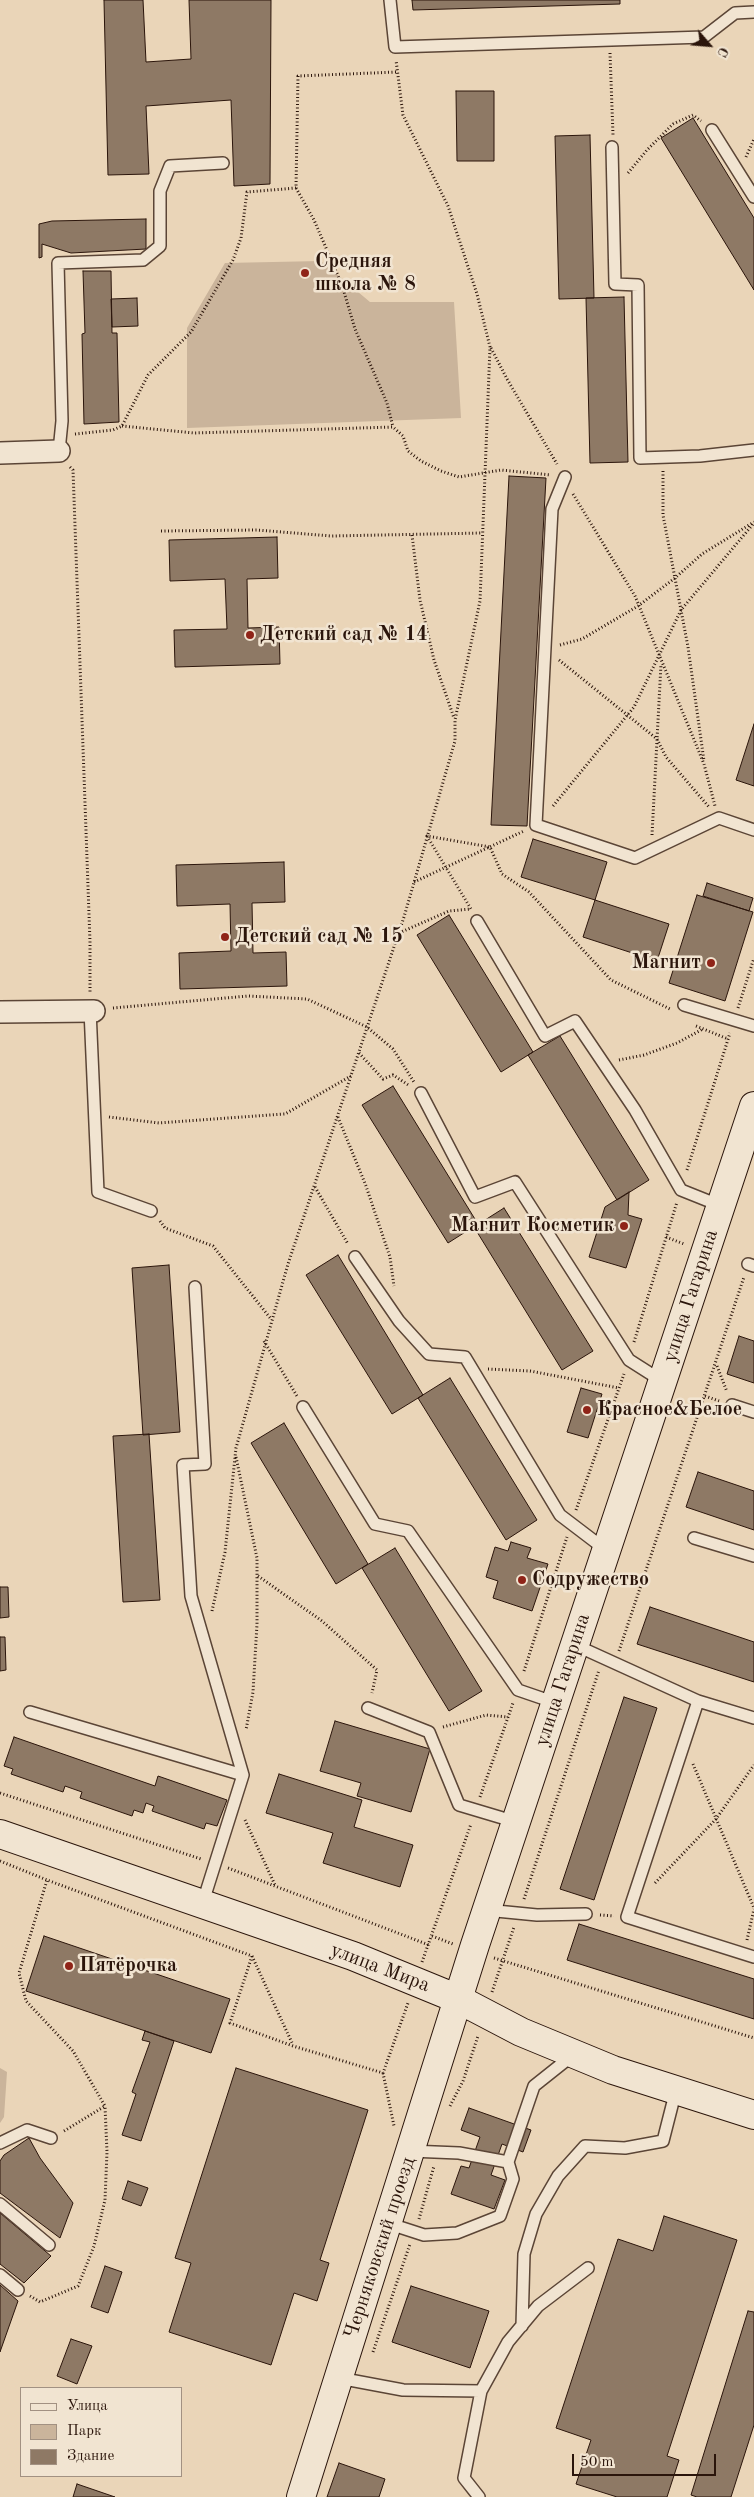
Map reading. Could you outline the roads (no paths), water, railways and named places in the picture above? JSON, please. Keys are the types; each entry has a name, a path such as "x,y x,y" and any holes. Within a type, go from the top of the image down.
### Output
{"main road":[{"name":"улица Гагарина","path":"458,1999 754,1106"},
{"name":"улица Мира","path":"0,1834 353,1956 416,1980 458,1999 521,2032 613,2070 754,2116"},
{"name":"Черняковский проезд","path":"301,2497 350,2381 387,2224 458,1999"}],"street":[{"path":"0,453 59,450"},
{"path":"0,1012 92,1010"}],"lane":[{"path":"390,0 395,47 704,37 735,13 754,12"},
{"path":"712,130 754,197"},
{"path":"612,147 615,284 638,285 640,458 700,456 754,450"},
{"path":"59,450 62,421 58,263 143,260 160,246 160,191 170,166 223,163"},
{"path":"565,477 552,509 536,826 635,858 719,818 754,830"},
{"path":"477,921 545,1036 575,1021 635,1110 681,1190 721,1206"},
{"path":"679,1008 754,1026"},
{"path":"92,1010 98,1192 151,1211"},
{"path":"421,1093 475,1197 515,1182 628,1360 662,1382"},
{"path":"355,1257 399,1321 429,1354 465,1357 560,1515 606,1550"},
{"path":"195,1287 205,1464 183,1465 191,1596 242,1770 235,1800 202,1905"},
{"path":"732,1405 754,1412"},
{"path":"303,1407 375,1524 408,1531 518,1690 556,1703"},
{"path":"694,1538 754,1556"},
{"path":"575,1645 698,1701 754,1718"},
{"path":"698,1701 627,1917 749,1956"},
{"path":"368,1708 428,1732 459,1805 516,1822"},
{"path":"30,1712 242,1770"},
{"path":"486,1910 537,1915 586,1914"},
{"path":"387,2224 424,2235 457,2233 500,2216 513,2179 508,2162 534,2086 574,2054"},
{"path":"522,2326 524,2254 536,2214 558,2176 585,2146 625,2148 663,2141 676,2090"},
{"path":"0,2143 27,2130 52,2138"},
{"path":"410,2153 459,2153 508,2162"},
{"path":"0,2204 49,2245"},
{"path":"479,2497 464,2478 481,2391 508,2342 538,2306 588,2268"},
{"path":"0,2275 18,2290"},
{"path":"350,2381 403,2390 481,2391"}],"place":[{"name":"Cредняя школа № 8","path":"305,273"},
{"name":"Детский сад № 14","path":"250,635"},
{"name":"Детский сад № 15","path":"225,937"},
{"name":"Магнит","path":"711,963"},
{"name":"Магнит Косметик","path":"624,1226"},
{"name":"Красное&Белое","path":"587,1410"},
{"name":"Содружество","path":"522,1580"},
{"name":"Пятёрочка","path":"69,1966"}]}
